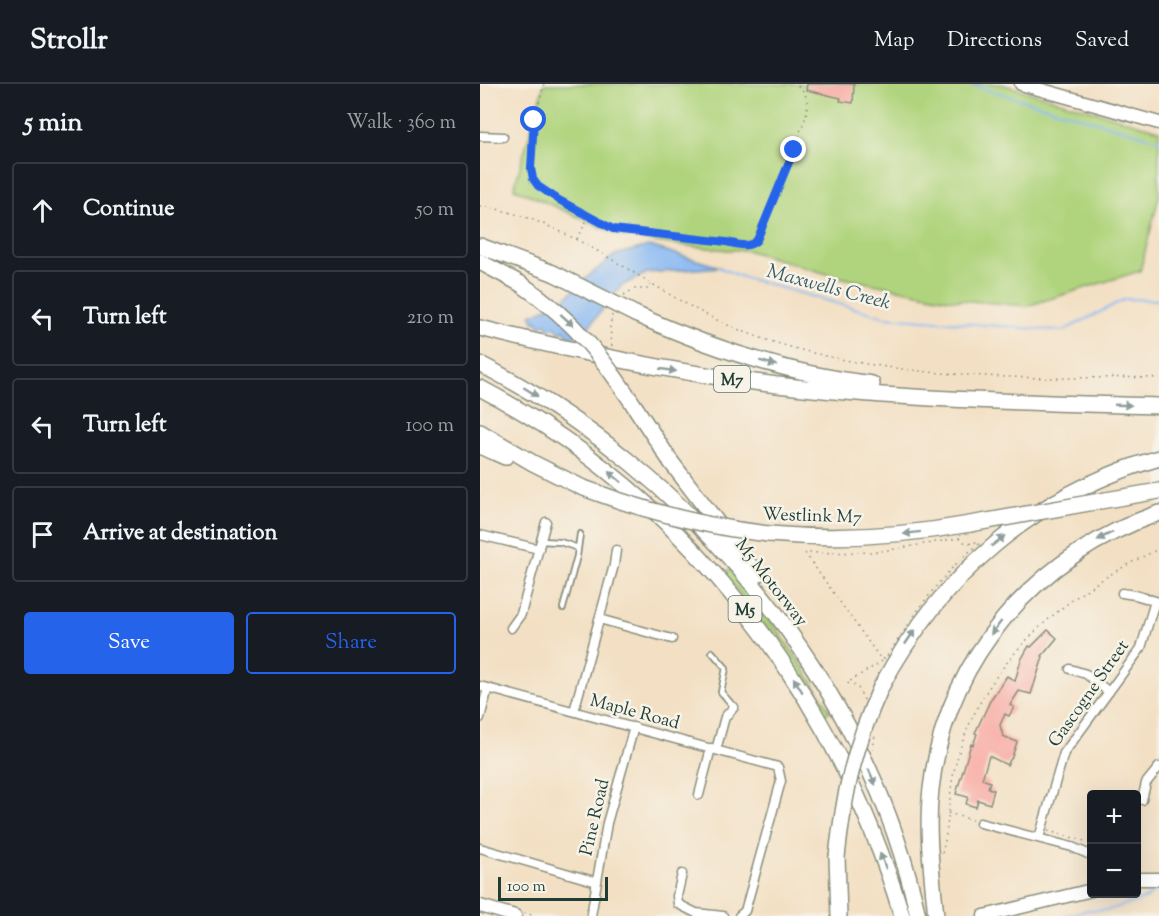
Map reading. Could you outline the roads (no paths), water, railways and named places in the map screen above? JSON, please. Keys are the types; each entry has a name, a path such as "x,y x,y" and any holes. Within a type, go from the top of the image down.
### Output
{"highway":[{"path":"480,246 552,273 685,336 734,353 823,376 887,386 1087,404"},
{"path":"480,262 521,284 555,308 585,337 676,469 788,618 802,639 815,669"},
{"name":"M7","path":"480,328 652,367 749,382 913,398 1159,406"},
{"name":"M5 Motorway","path":"480,364 519,385 612,448 683,508 744,575 815,669 850,732 881,798 896,838 918,916"},
{"name":"M5","path":"480,388 561,437 614,477 671,528 738,601 783,660 835,749 868,820 902,916"},
{"path":"480,432 560,479"},
{"path":"480,446 560,479"},
{"path":"840,916 837,857 842,807 849,774 858,743 881,687 896,659 926,615 983,553 1015,528 1072,493 1107,476 1159,458"},
{"name":"Westlink M7","path":"560,479 574,489 581,486 666,515 717,527 817,537 880,536 970,524 1159,491"},
{"path":"936,916 930,845 931,790 938,749 948,715 968,671 991,635 1013,608 1057,567 1093,542 1129,524 1159,513"}],"main road":[{"path":"1021,84 1159,123"},
{"path":"1141,879 1159,879"},
{"path":"984,916 1087,891"},
{"path":"480,906 515,916"}],"street":[{"path":"480,136 503,137"},
{"path":"511,628 521,614 546,522"},
{"path":"480,535 540,545"},
{"path":"574,711 616,550"},
{"path":"1122,593 1135,594 1157,602"},
{"name":"Gascogne Street","path":"1040,834 1064,753 1141,648 1157,602"},
{"path":"599,619 672,639"},
{"path":"1070,669 1086,674 1108,692"},
{"path":"480,718 484,687"},
{"name":"Maple Road","path":"484,687 778,767 781,781 748,900 744,911 739,916"},
{"path":"699,795 725,717 734,707"},
{"name":"Pine Road","path":"591,916 607,823 634,727"},
{"path":"1143,800 1146,783 1159,767"},
{"path":"980,823 1040,834 1087,854"},
{"path":"480,848 597,882"},
{"path":"682,874 677,896 678,904 696,912 723,916"}],"lane":[{"path":"563,608 580,534"},
{"path":"540,545 557,541 578,548"},
{"path":"712,652 726,668 721,692 734,707"}],"water":[{"path":"649,246 720,267 647,273 621,286 591,324 571,339 564,330 559,332 555,326 549,330 546,323 540,327 537,321 535,322 531,315 562,301 615,255"}],"waterway":[{"path":"968,84 1159,140"},
{"name":"Maxwells Creek","path":"718,267 742,277 886,317 1063,331 1125,299 1159,300"},
{"path":"1064,916 1087,910 1108,910 1147,898 1155,890"}]}
